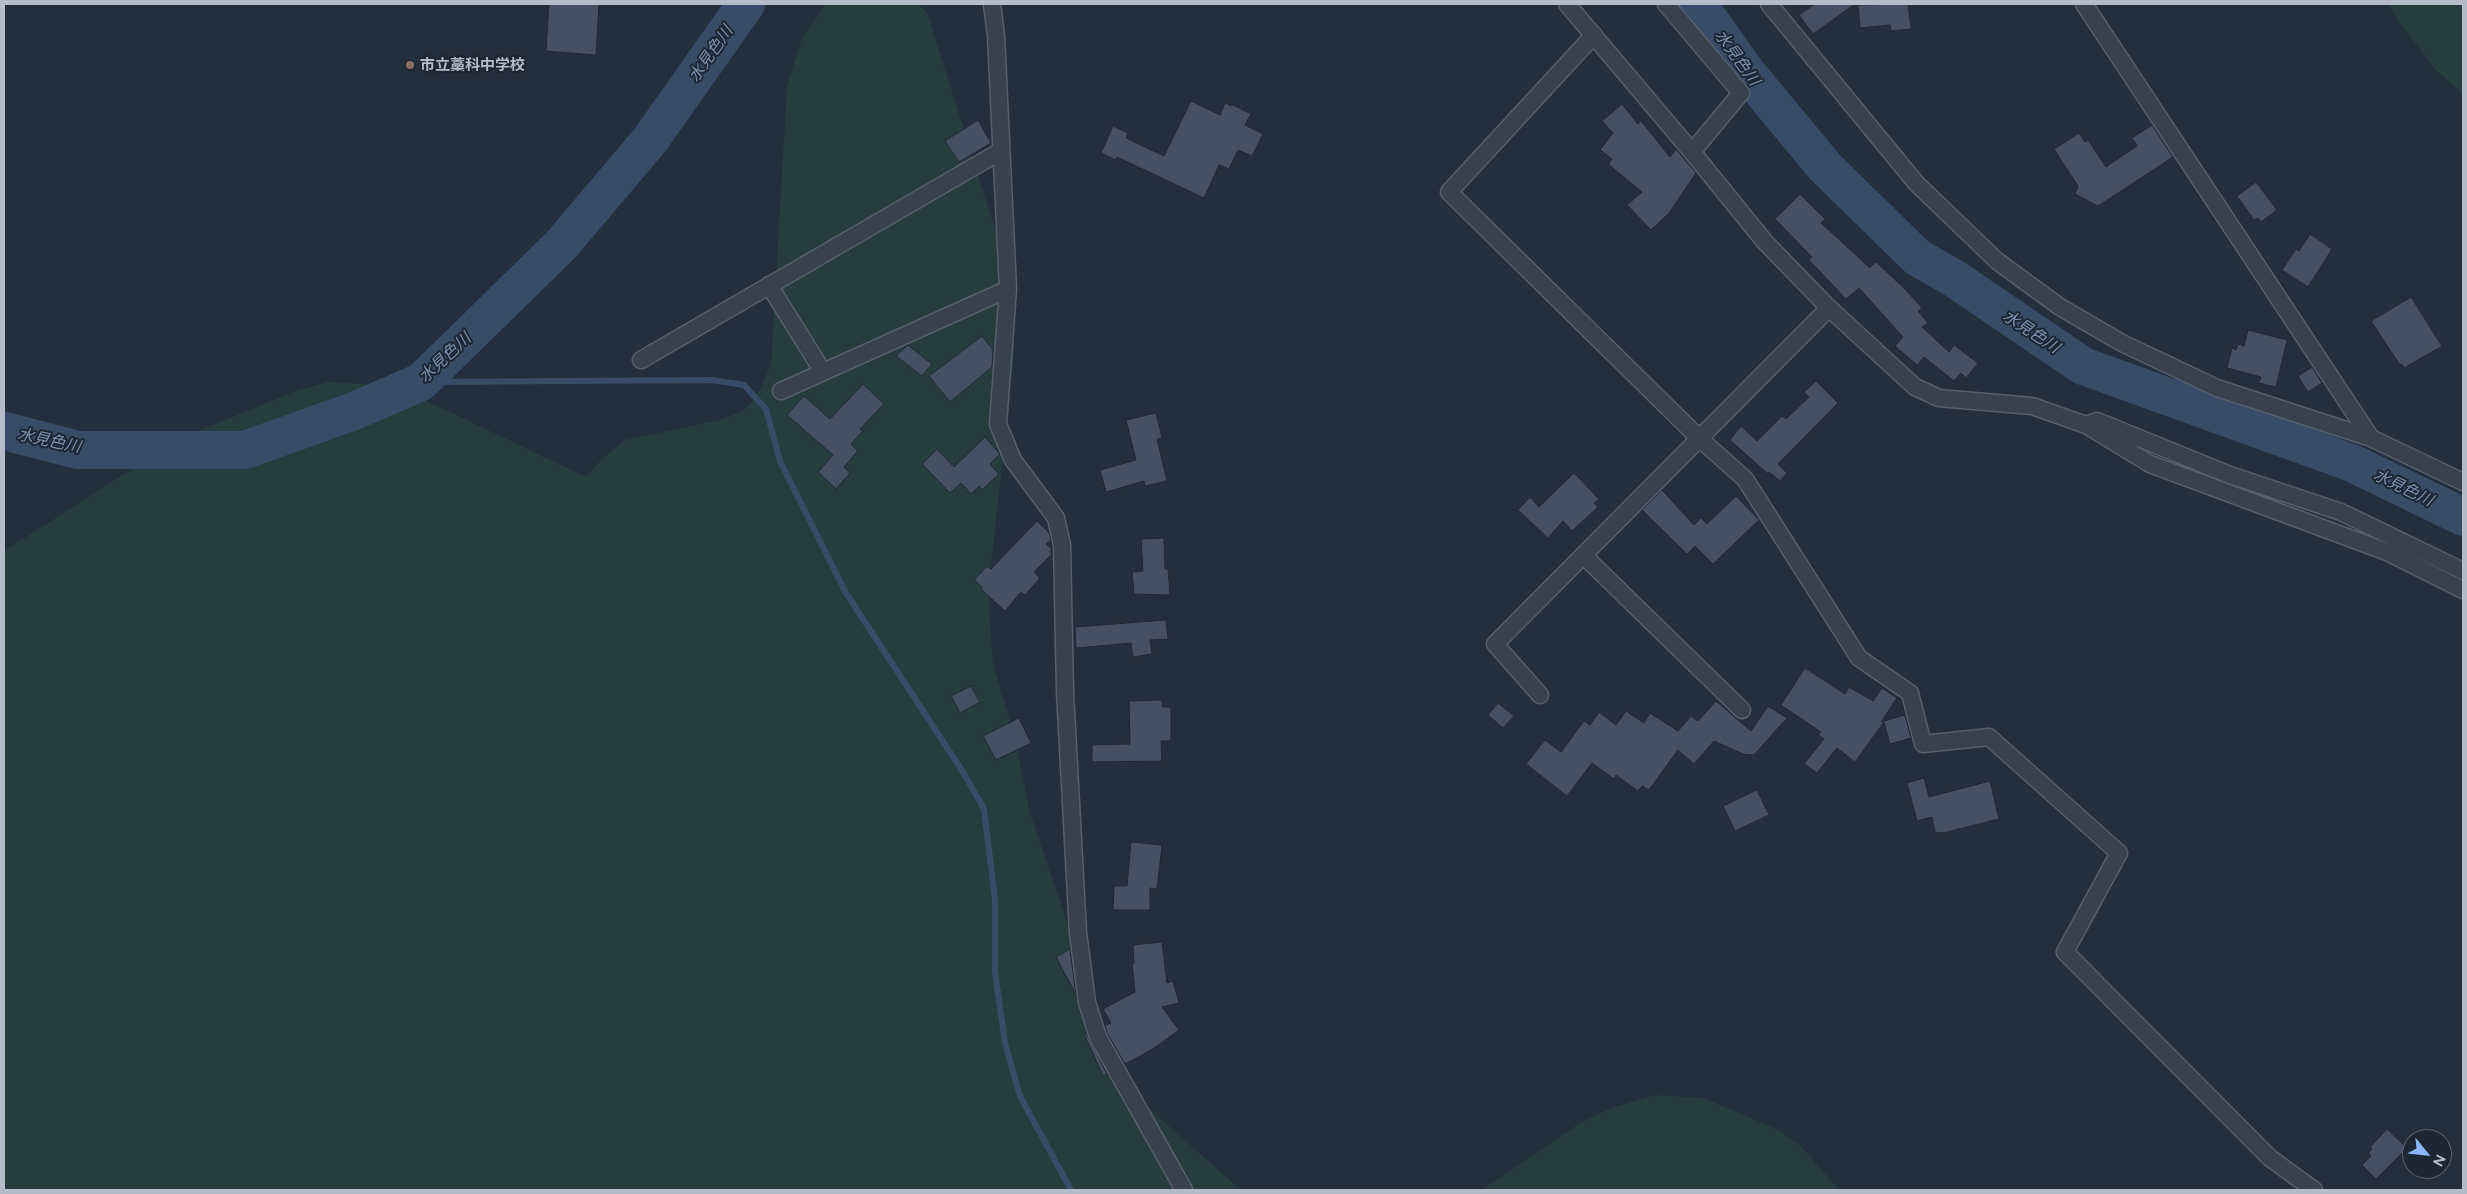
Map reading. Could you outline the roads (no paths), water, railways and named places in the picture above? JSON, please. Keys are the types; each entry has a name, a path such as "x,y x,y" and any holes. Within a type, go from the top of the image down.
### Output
{"street":[{"path":"992,4 1008,289 998,424 1013,460 1056,518 1062,545 1065,692 1077,914 1087,1002 1098,1037 1184,1190"},
{"path":"1567,4 1765,242 1829,308 1915,387 1939,398 2032,406 2086,426 2150,464 2388,552 2463,590"},
{"path":"1666,4 1741,93 1692,152"},
{"path":"1769,4 1916,183 1997,261 2060,307 2122,343 2217,388 2371,438 2463,482"},
{"path":"2084,4 2371,438"},
{"path":"1594,35 1449,192 1699,438 1745,479 1859,658 1910,693 1923,744 1989,737 2119,853 2065,952 2270,1158 2314,1190"},
{"path":"641,360 1001,151"},
{"path":"770,285 822,372"},
{"path":"781,391 1008,289"},
{"path":"1540,695 1495,644 1829,308"},
{"path":"2086,426 2097,421 2230,475 2341,512 2463,571"},
{"path":"1584,556 1742,710"}],"waterway":[{"name":"水見色川","path":"4,431 78,450 245,450 354,411 421,382 562,244 650,140 746,4"},
{"name":"水見色川","path":"1698,4 1747,73 1825,167 1917,257 1955,279 2083,366 2352,463 2463,517"},
{"path":"421,382 712,380 744,385 766,409 780,461 846,593 963,772 984,809 995,899 995,972 1005,1043 1020,1096 1071,1190"}],"place":[{"name":"市立藁科中学校","path":"410,65"}]}
